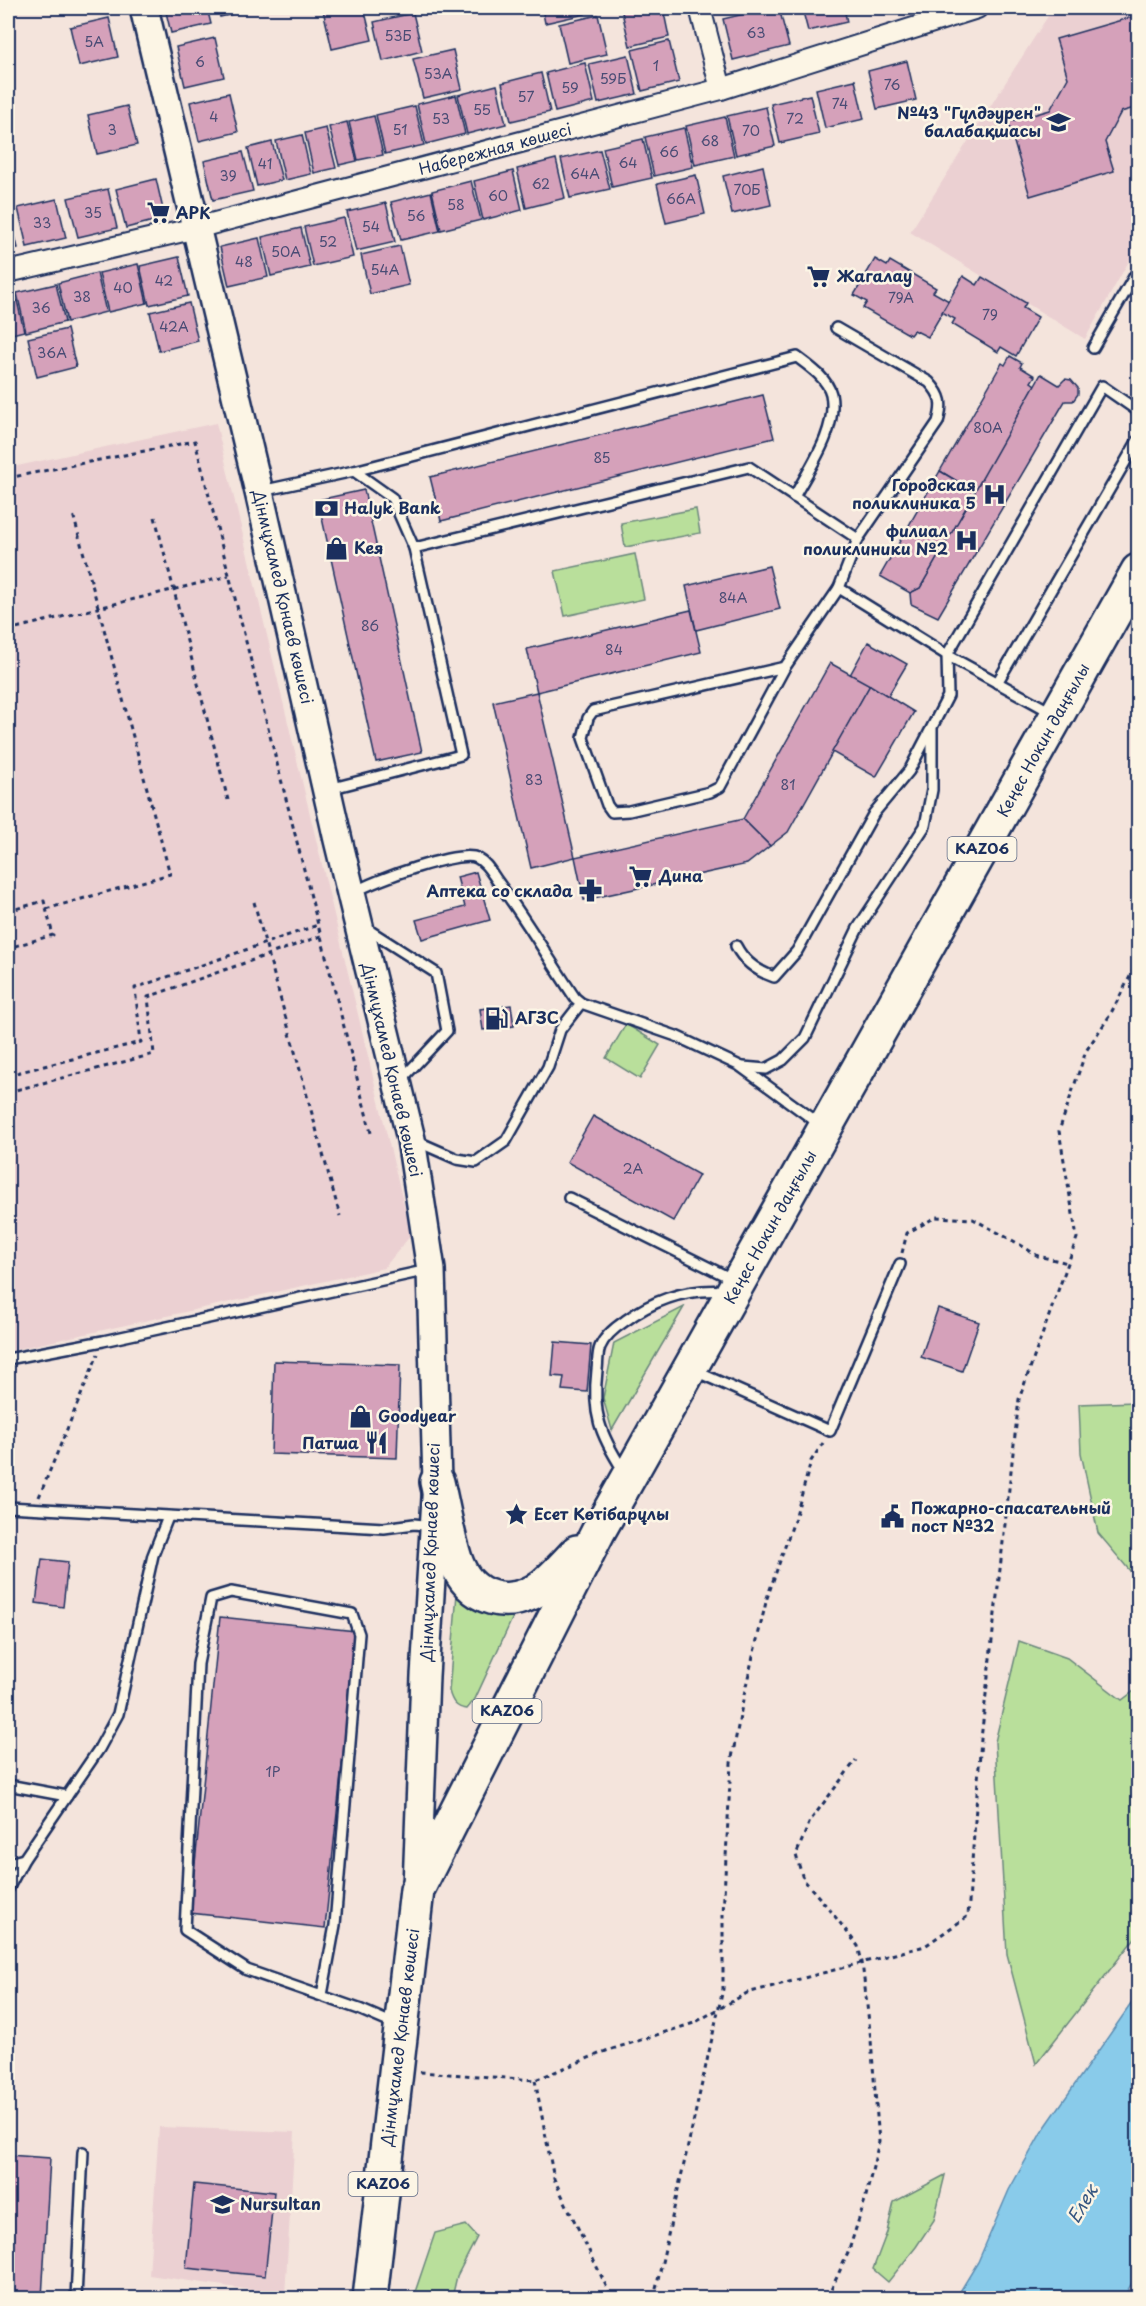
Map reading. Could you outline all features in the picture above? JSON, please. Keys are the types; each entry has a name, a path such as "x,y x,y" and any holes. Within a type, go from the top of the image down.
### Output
{"highway":[{"name":"Кеңес Нокин даңғылы","path":"417,1890 598,1532 1138,572"},
{"path":"437,1482 456,1562 478,1592 495,1599 514,1599 535,1591 598,1532"},
{"name":"Дінмұхамед Қонаев көшесі","path":"370,2298 417,1890"}],"street":[{"name":"Дінмұхамед Қонаев көшесі","path":"144,8 259,492 338,840 411,1139 430,1270 437,1482 425,1676 417,1890"},
{"path":"700,8 721,88"},
{"name":"Набережная көшесі","path":"8,272 196,228 721,88 977,8"}],"lane":[{"path":"1093,348 1138,270"},
{"path":"785,667 592,711 583,738 607,806 612,812 629,811 710,792 720,787 785,667 839,588 858,539 939,422 942,406 939,393 928,382 836,328"},
{"path":"259,492 354,471 797,357 818,373 831,392 831,418 821,447 794,497"},
{"path":"736,946 742,958 762,973 774,977 797,951 874,813 909,771 948,696 947,655 1102,386 1138,411"},
{"path":"997,683 1138,440"},
{"path":"414,548 748,467 858,539"},
{"path":"328,789 461,755 414,548 392,498 354,471"},
{"path":"839,588 947,655 1057,716"},
{"path":"740,1066 766,1069 783,1060 805,1038 858,928 925,826 932,790 932,727"},
{"path":"352,894 365,885 434,862 475,856 484,862 514,902 575,998 581,1003 676,1036 740,1066 825,1128"},
{"path":"360,925 436,973 447,1031 398,1084"},
{"path":"411,1139 457,1159 476,1162 506,1141 548,1067 560,1030 581,1003"},
{"path":"569,1198 736,1287"},
{"path":"690,1368 830,1431 900,1264"},
{"path":"8,1359 103,1341 430,1270"},
{"path":"628,1478 610,1449 597,1420 595,1389 599,1348 614,1328 646,1306 678,1294 736,1287"},
{"path":"8,1507 384,1528 414,1524 434,1526"},
{"path":"8,1889 24,1859 99,1749 118,1714 153,1555 168,1516"},
{"path":"322,1995 335,1925 359,1634 352,1614 231,1592 211,1598 198,1664 185,1930 247,1970 322,1995 401,2027"},
{"path":"8,1785 67,1796"},
{"path":"8,1863 24,1859"},
{"path":"76,2298 84,2152"}],"path":[{"path":"8,478 195,441 370,1133"},
{"path":"46,909 170,874 73,514"},
{"path":"155,517 228,800"},
{"path":"8,630 229,576"},
{"path":"8,911 44,901 52,935 8,948"},
{"path":"254,902 340,1216"},
{"path":"8,1066 8,1075 141,1042 135,988 318,925"},
{"path":"8,1092 154,1054 148,997 321,936"},
{"path":"396,2070 536,2080 606,2051 694,2023 747,1993 925,1946 968,1916 981,1739 1019,1400 1077,1238 1059,1131 1086,1051 1110,1015 1138,961"},
{"path":"900,1264 907,1233 936,1217 974,1219 1038,1256 1068,1263"},
{"path":"34,1508 103,1341"},
{"path":"654,2298 723,1989 723,1914 731,1763 741,1711 767,1598 796,1515 811,1461 830,1431"},
{"path":"830,2298 830,2292 848,2253 879,2142 862,1962 858,1946 803,1879 796,1855 810,1821 856,1760"},
{"path":"536,2080 554,2179 612,2298"}],"shaded area":[{"name":"№43 \"Гүлдәурен\" балабақшасы","path":"1062,8 1138,8 1138,245 1085,339 910,232 1050,13"},
{"path":"216,423 411,1235 384,1268 8,1351 8,468"},
{"name":"Nursultan","path":"159,2127 295,2132 285,2295 149,2275"}],"green space":[{"path":"696,509 700,533 625,547 621,523"},
{"path":"635,554 644,599 565,616 555,571"},
{"path":"626,1024 660,1045 640,1079 606,1058"},
{"path":"684,1307 612,1430 603,1398 614,1343"},
{"path":"1138,1388 1138,1594 1136,1578 1098,1533 1081,1453 1079,1404 1136,1402"},
{"path":"458,1581 518,1606 475,1699 467,1709 455,1704 449,1691"},
{"path":"1019,1641 1067,1658 1122,1700 1138,1688 1138,1934 1036,2064 1007,1954 995,1742"},
{"path":"945,2175 934,2220 888,2282 873,2269 887,2232 894,2202"},
{"path":"466,2225 477,2237 457,2276 452,2298 413,2298 435,2233"}],"water":[{"name":"Елек","path":"1138,1994 1138,2273 1123,2298 956,2298 978,2262 1009,2190 1041,2133"}],"building":[{"path":"8,8 31,8 9,12"},
{"path":"165,8 207,8 211,24 171,33"},
{"path":"218,8 259,8 220,17"},
{"path":"364,8 372,40 332,49 323,10"},
{"path":"542,8 583,8 585,14 545,23"},
{"path":"621,8 663,8 669,37 630,46"},
{"path":"769,8 779,8 789,46 733,60 723,19"},
{"path":"802,8 844,8 847,22 808,31"},
{"path":"413,13 422,51 383,61 374,22"},
{"path":"598,15 607,54 568,63 559,24"},
{"path":"1132,17 1138,41 1138,107 1121,112 1105,142 1114,171 1030,196 1008,122 1050,110 1068,78 1056,39"},
{"path":"109,18 118,57 79,66 70,27"},
{"path":"215,38 224,77 185,86 176,47"},
{"path":"669,41 679,82 642,91 632,50"},
{"path":"453,50 462,89 423,98 413,59"},
{"path":"628,55 637,94 598,103 589,64"},
{"path":"907,61 916,100 877,109 868,71"},
{"path":"585,63 594,102 555,112 546,73"},
{"path":"541,73 550,112 511,121 502,83"},
{"path":"855,80 864,119 825,128 816,89"},
{"path":"497,85 506,124 467,134 458,95"},
{"path":"229,93 238,132 199,141 190,102"},
{"path":"456,95 465,134 426,144 417,104"},
{"path":"810,95 819,134 780,143 771,104"},
{"path":"127,106 137,145 97,154 88,115"},
{"path":"415,106 424,145 385,154 376,115"},
{"path":"766,107 775,146 736,155 727,116"},
{"path":"374,116 383,155 358,160 349,122"},
{"path":"725,117 734,156 695,165 686,126"},
{"path":"347,122 357,161 339,165 329,127"},
{"path":"326,128 336,168 314,173 305,133"},
{"path":"684,128 693,167 654,176 645,137"},
{"path":"302,135 311,174 285,180 276,141"},
{"path":"643,139 652,178 612,187 603,148"},
{"path":"272,142 282,180 257,186 248,148"},
{"path":"600,150 610,189 570,198 561,159"},
{"path":"243,152 253,191 213,200 204,161"},
{"path":"556,159 565,198 526,208 517,169"},
{"path":"763,166 771,205 732,214 723,176"},
{"path":"513,171 522,210 483,220 474,181"},
{"path":"696,175 705,214 666,223 657,184"},
{"path":"156,179 165,218 126,228 116,189"},
{"path":"471,181 481,220 441,230 432,191"},
{"path":"108,189 117,228 78,237 68,198"},
{"path":"431,192 440,231 401,240 391,202"},
{"path":"57,199 66,238 27,247 18,208"},
{"path":"386,203 395,242 356,251 347,212"},
{"path":"8,209 18,248 8,250"},
{"path":"344,218 353,257 313,266 304,227"},
{"path":"301,228 310,267 271,276 262,237"},
{"path":"259,238 268,277 229,286 220,247"},
{"path":"400,246 409,285 370,294 361,255"},
{"path":"179,257 188,296 149,305 140,266"},
{"path":"875,259 887,266 890,261 936,288 933,292 949,301 928,337 914,330 910,335 863,308 867,302 854,295"},
{"path":"138,264 147,303 108,312 99,273"},
{"path":"97,273 106,312 67,322 58,283"},
{"path":"963,276 977,285 982,277 1026,303 1023,308 1038,317 1016,356 1001,347 998,352 952,324 955,319 942,312"},
{"path":"56,284 65,322 26,332 17,293"},
{"path":"15,292 24,331 8,335 8,294"},
{"path":"189,303 198,341 159,351 150,312"},
{"path":"67,329 76,367 37,377 28,338"},
{"path":"1010,356 1022,363 1020,367 1035,376 1031,382 1035,385 975,492 940,471 1002,363 1005,365"},
{"name":"филиал поликлиники №2","path":"1041,374 1059,385 1065,379 1071,380 1078,388 1078,394 1073,401 1065,401 938,617 911,604 910,593 920,588"},
{"path":"763,395 774,438 441,521 430,477"},
{"path":"940,471 975,492 920,588 910,593 880,576"},
{"path":"364,490 422,752 376,762 318,500"},
{"path":"769,566 780,609 696,630 686,586"},
{"path":"691,610 701,652 537,692 527,649"},
{"path":"868,642 907,664 888,696 850,675"},
{"path":"830,663 870,685 788,832 770,846 743,819"},
{"path":"870,685 914,712 876,777 832,752"},
{"path":"537,692 575,857 531,868 493,702"},
{"path":"743,819 770,846 747,864 584,900 575,857"},
{"path":"476,872 490,920 422,939 416,920 465,907 457,877"},
{"name":"АГЗС","path":"511,1005 514,1026 483,1030 480,1009"},
{"path":"593,1116 699,1175 673,1221 567,1162"},
{"path":"938,1308 979,1322 962,1371 921,1357"},
{"path":"555,1342 591,1345 587,1392 562,1390 564,1377 552,1376"},
{"path":"274,1361 400,1365 397,1458 271,1454"},
{"path":"42,1559 68,1562 63,1607 36,1603"},
{"path":"220,1617 356,1631 325,1928 190,1913"},
{"path":"8,2155 50,2158 42,2298 8,2298"},
{"path":"194,2184 274,2192 265,2276 186,2268"}],"place":[{"name":"№43 \"Гүлдәурен\" балабақшасы","path":"1059,122"},
{"name":"АРК","path":"158,213"},
{"name":"Жагалау","path":"819,276"},
{"name":"Городская поликлиника 5","path":"994,494"},
{"name":"Halyk Bank","path":"326,508"},
{"name":"филиал поликлиники №2","path":"966,540"},
{"name":"Кея","path":"336,548"},
{"name":"Дина","path":"641,876"},
{"name":"Аптека со склада","path":"591,891"},
{"name":"АГЗС","path":"497,1018"},
{"name":"Goodyear","path":"360,1416"},
{"name":"Патша","path":"377,1443"},
{"name":"Есет Көтібарұлы","path":"516,1514"},
{"name":"Пожарно-спасательный пост №32","path":"893,1517"},
{"name":"Nursultan","path":"222,2204"}]}
